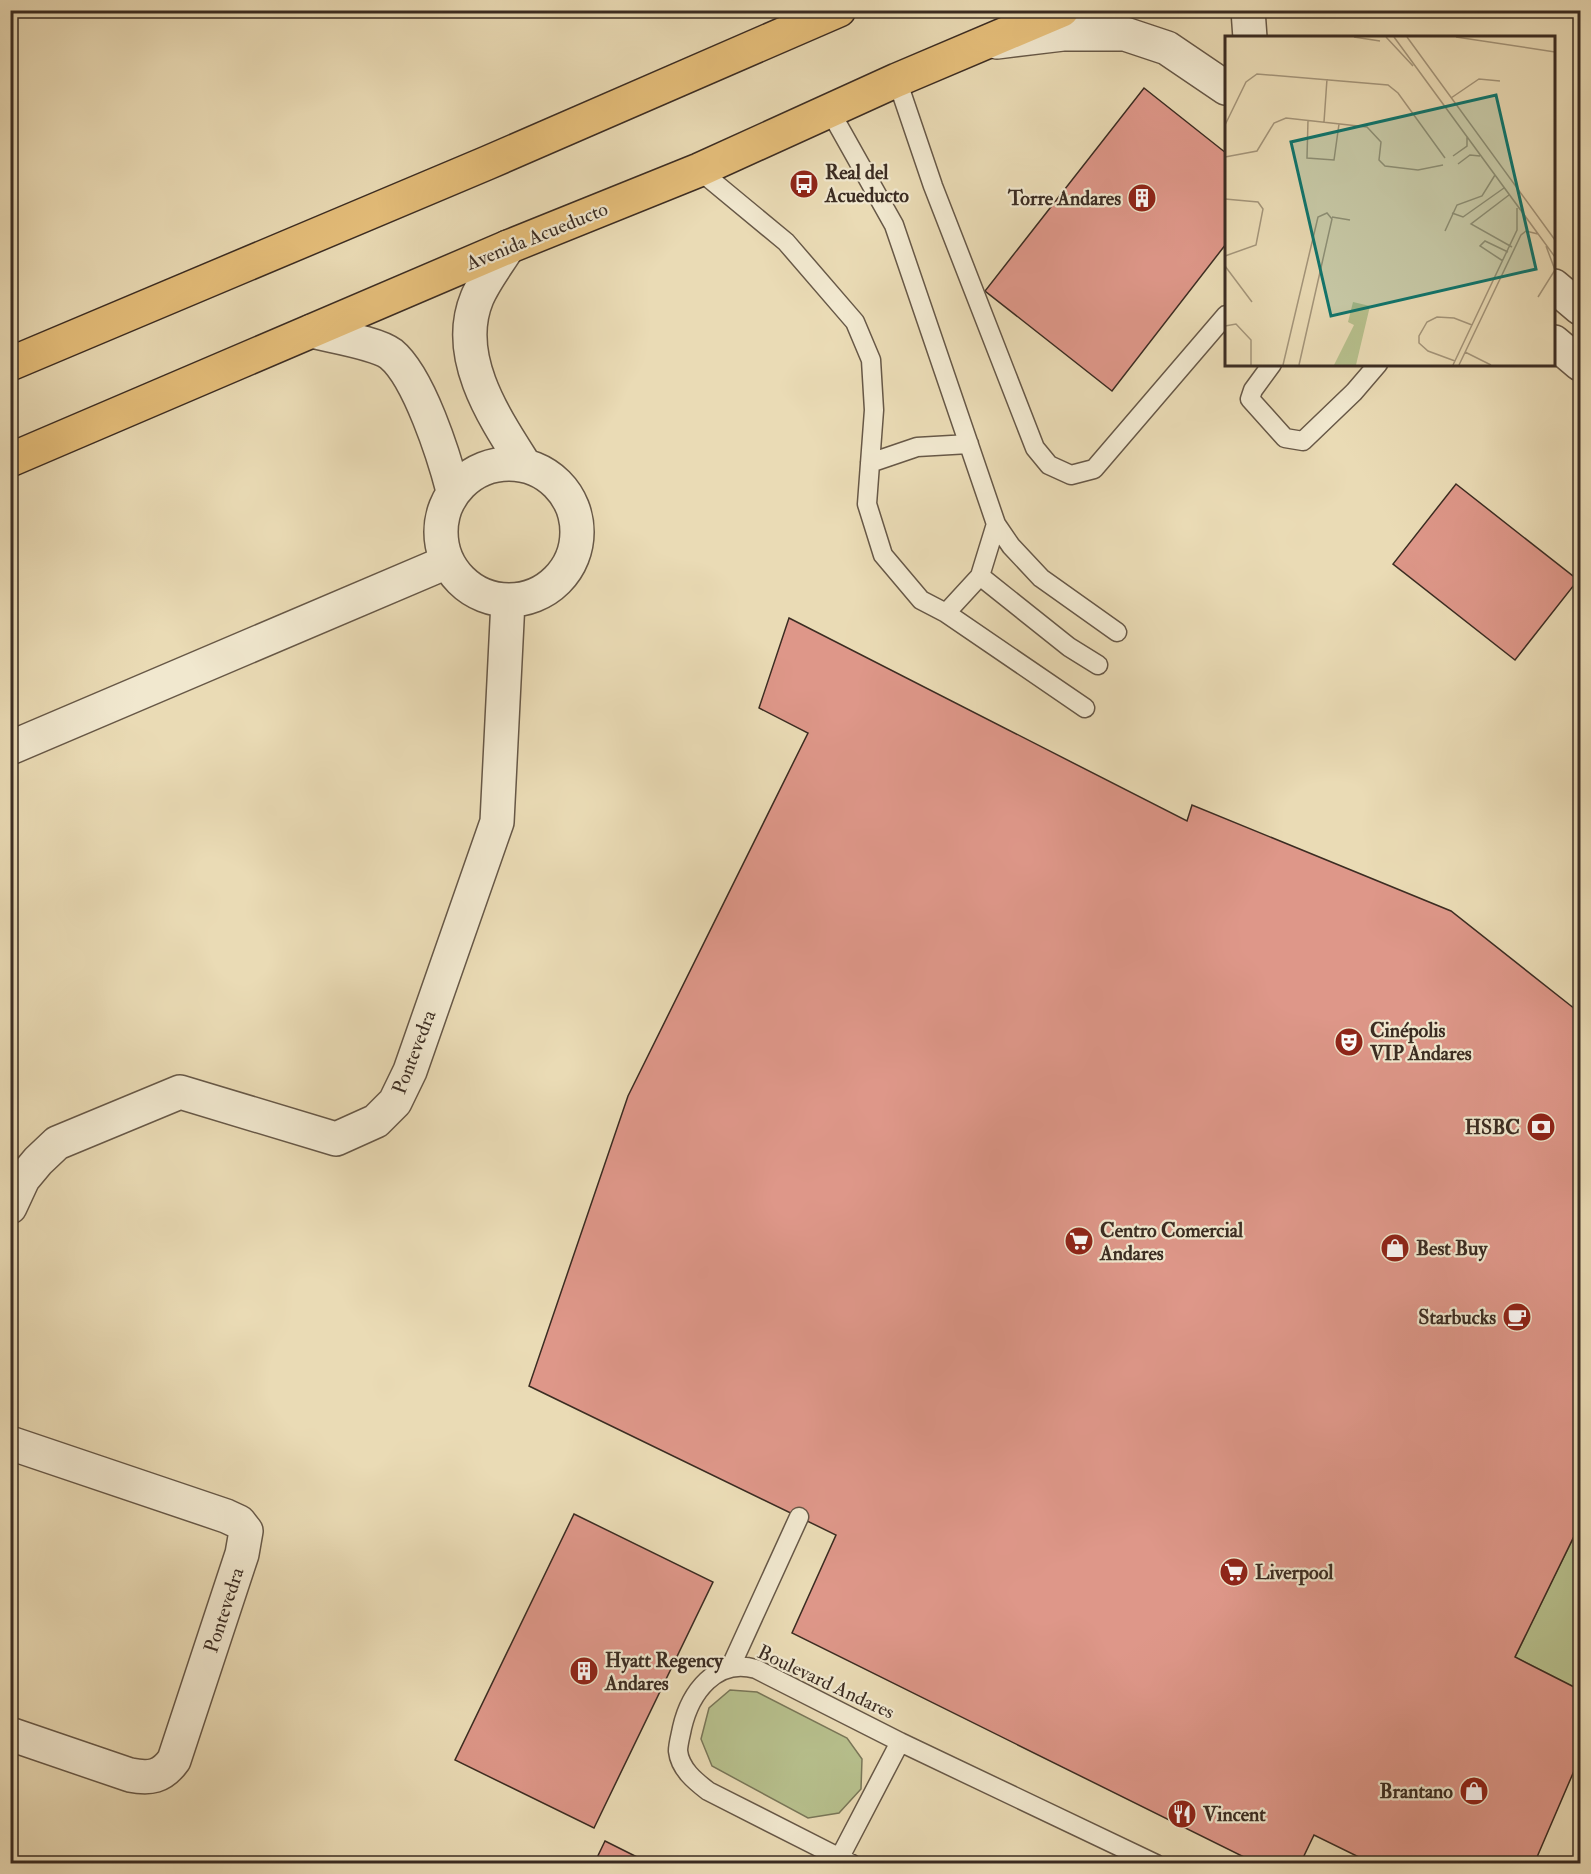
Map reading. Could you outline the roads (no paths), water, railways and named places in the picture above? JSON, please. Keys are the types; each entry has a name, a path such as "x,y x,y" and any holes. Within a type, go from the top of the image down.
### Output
{"main road":[{"path":"10,364 487,163 840,10"},
{"name":"Avenida Acueducto","path":"10,460 508,247 699,170 897,80 1062,10"}],"street":[{"path":"1248,10 1250,36"},
{"path":"987,43 1063,34 1125,34 1167,48 1225,87"},
{"path":"508,247 477,297 470,323 470,345 477,378 489,405 524,464"},
{"path":"1555,287 1581,308"},
{"path":"312,332 365,344 390,353 410,377 443,453 453,491"},
{"path":"1555,343 1581,364"},
{"path":"497,464 524,464 547,474 565,492 576,515 577,540 570,564 554,584 533,597 508,601 489,598 471,591 457,578 447,562 440,538 442,513 453,491 472,473 497,464"},
{"path":"10,748 447,562"},
{"name":"Pontevedra","path":"10,1207 23,1179 57,1143 180,1092 336,1139 376,1121 395,1102 410,1071 497,822 508,601"},
{"name":"Pontevedra","path":"10,1443 226,1516 239,1522 246,1531 242,1554 174,1760 167,1770 157,1776 144,1778 130,1775 10,1734"}],"lane":[{"path":"897,80 933,186 1035,448 1049,465 1071,475 1094,469 1225,317"},
{"path":"830,111 894,225 996,525 1011,546 1041,578 1117,632"},
{"path":"699,170 786,242 855,322 871,360 874,410 867,504 883,555 921,600 946,613 1085,708"},
{"path":"1271,366 1253,390 1250,399 1285,438 1303,441 1354,392 1376,366"},
{"path":"870,463 917,447 969,444"},
{"path":"946,613 980,576 996,525"},
{"path":"980,576 1069,647 1098,665"},
{"path":"731,1666 799,1517"},
{"name":"Boulevard Andares","path":"846,1860 708,1791 690,1777 678,1751 689,1704 706,1682 731,1666 756,1669 900,1742 1156,1863"},
{"path":"846,1860 900,1742"}],"place":[{"name":"Real del Acueducto","path":"804,184"},
{"name":"Torre Andares","path":"1142,198"},
{"name":"Cinépolis VIP Andares","path":"1349,1042"},
{"name":"HSBC","path":"1541,1127"},
{"name":"Centro Comercial Andares","path":"1079,1241"},
{"name":"Best Buy","path":"1395,1248"},
{"name":"Starbucks","path":"1517,1317"},
{"name":"Liverpool","path":"1234,1572"},
{"name":"Hyatt Regency Andares","path":"584,1671"},
{"name":"Brantano","path":"1474,1791"},
{"name":"Vincent","path":"1182,1814"}]}
